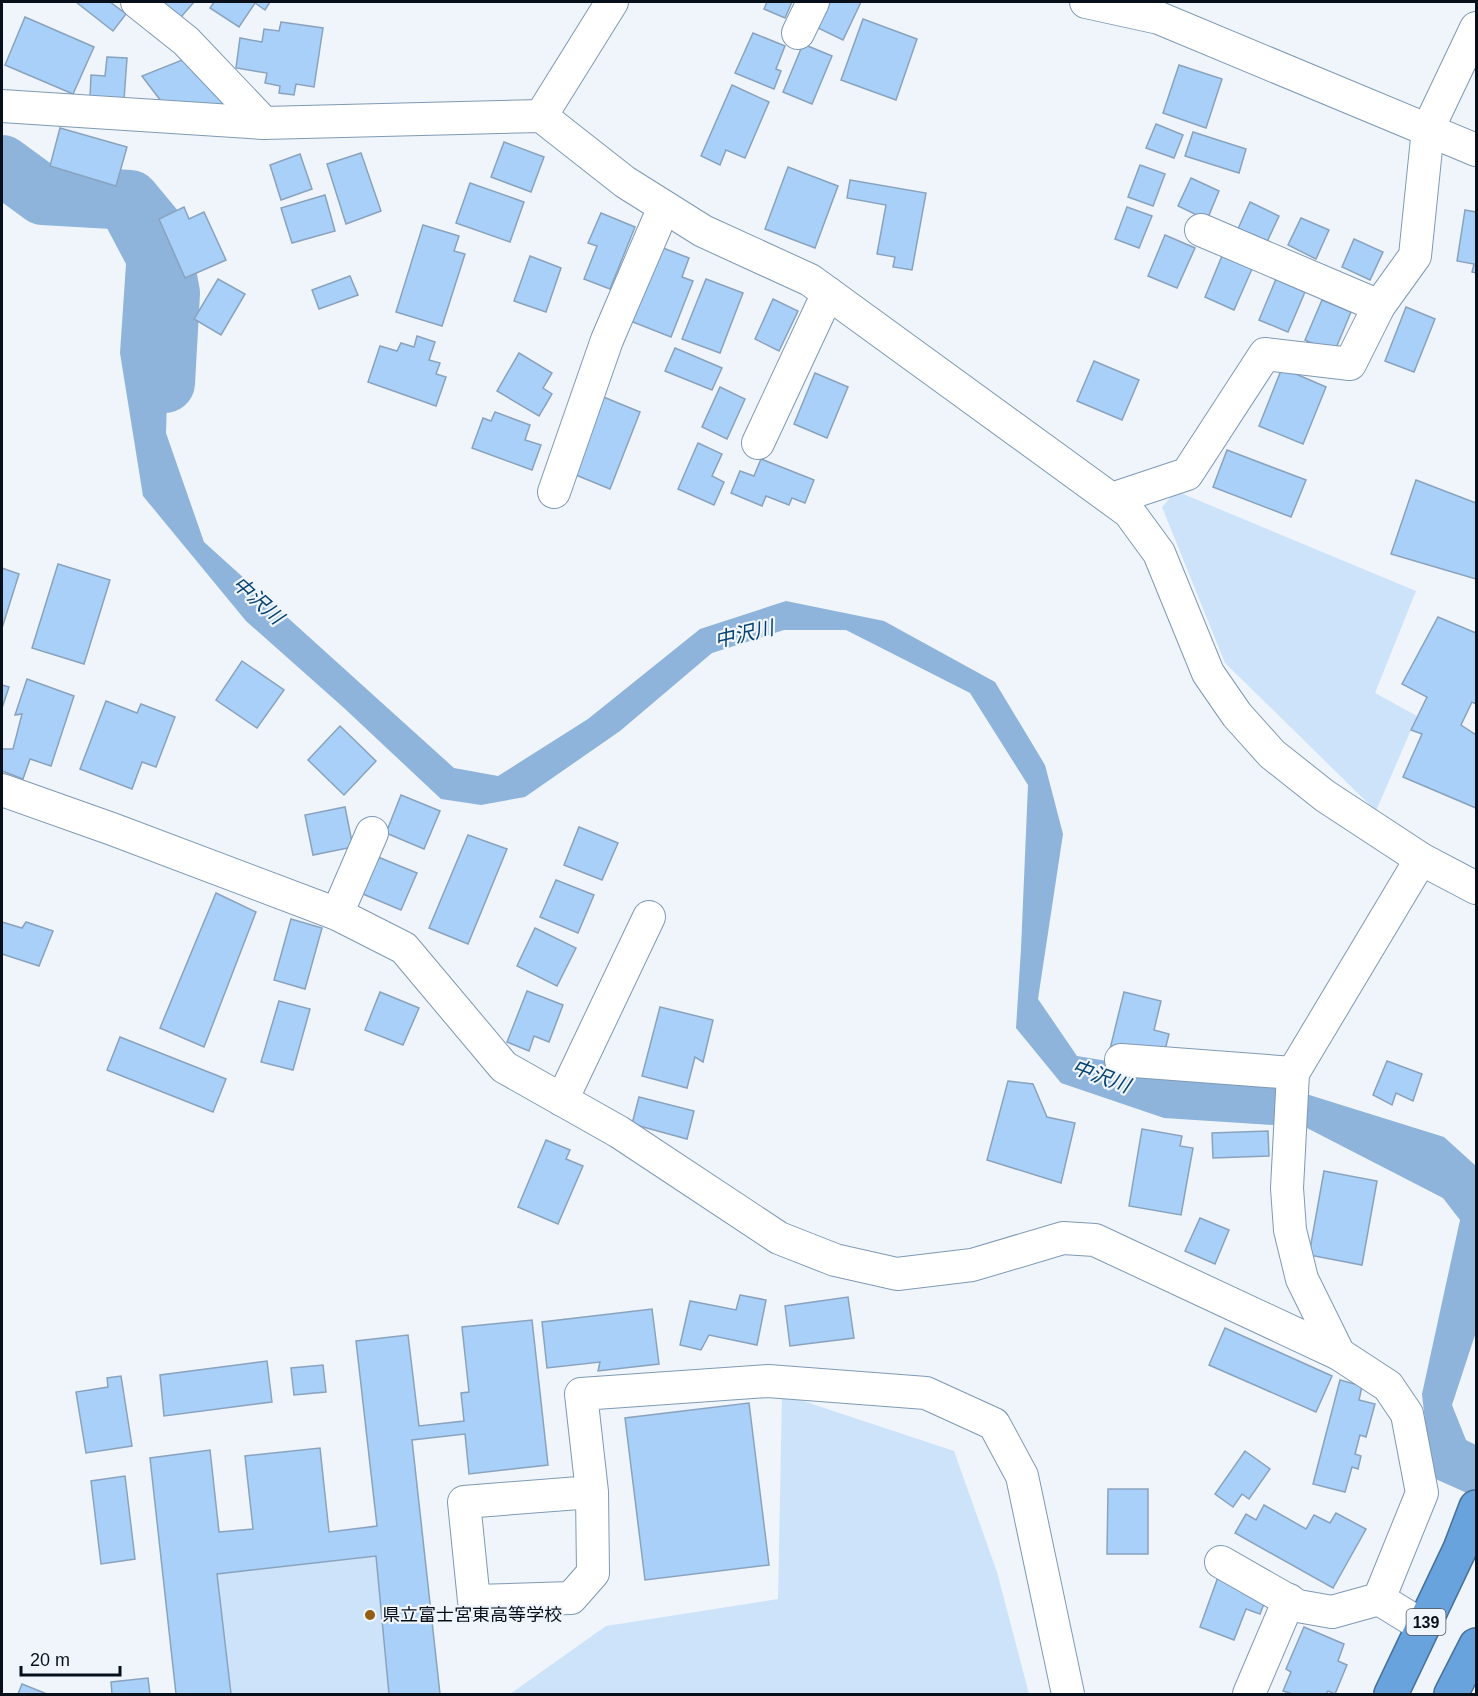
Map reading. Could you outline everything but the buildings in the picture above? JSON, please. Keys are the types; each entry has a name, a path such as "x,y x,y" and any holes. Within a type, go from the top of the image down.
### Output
{"highway":[{"name":"139","path":"1391,1695 1464,1541 1476,1508"},
{"path":"1451,1695 1476,1645"}],"street":[{"path":"137,2 186,41 264,123"},
{"path":"541,116 612,2"},
{"path":"798,33 813,2"},
{"path":"1086,2 1159,18 1476,150"},
{"path":"1112,499 1187,474 1265,354 1350,364 1379,306 1415,256 1428,129 1476,28"},
{"path":"2,106 264,123 541,116 625,182 703,231 810,280 1130,512 1159,553 1208,673 1237,715 1272,754 1324,796 1421,859 1476,888"},
{"path":"554,492 607,340 664,207"},
{"path":"1201,230 1379,306"},
{"path":"758,443 828,293"},
{"path":"2,790 337,914 404,948 504,1067 619,1132 779,1238 835,1260 897,1274 972,1265 1063,1238 1095,1240 1339,1354 1388,1386 1407,1414 1422,1492 1379,1599"},
{"path":"337,914 372,833"},
{"path":"1339,1354 1302,1279 1290,1230 1287,1188 1293,1073 1421,859"},
{"path":"562,1100 649,917"},
{"path":"1121,1060 1293,1073"},
{"path":"592,1492 464,1502 474,1600 572,1598 593,1573 592,1492 581,1394 768,1381 926,1393 994,1424 1022,1476 1068,1695"},
{"path":"1221,1562 1298,1606 1332,1612 1379,1599 1423,1626"},
{"path":"1250,1695 1288,1600"}],"shaded area":[{"path":"1176,491 1416,591 1375,693 1417,716 1376,811 1225,663 1162,507"},
{"path":"782,1394 954,1451 997,1572 1029,1694 510,1694 606,1626 778,1599"},
{"path":"376,1556 389,1694 231,1694 217,1574"}],"water":[{"path":"2,156 10,162 117,192 146,219 170,302 166,433 204,542 454,768 498,776 588,719 700,629 786,601 884,621 995,682 1045,765 1063,834 1038,999 1077,1056 1303,1093 1444,1137 1476,1166 1476,1332 1452,1405 1466,1440 1476,1445 1476,1497 1431,1477 1422,1394 1460,1220 1443,1198 1305,1127 1164,1118 1061,1083 1016,1028 1028,785 970,693 846,630 784,630 712,653 620,731 525,797 481,805 441,799 344,708 246,621 143,496 120,353 126,264 99,213 2,198"}],"waterway":[{"name":"中沢川","path":"2,165 43,195 130,200 159,235 170,293 165,383"}],"place":[{"name":"県立富士宮東高等学校","path":"370,1615"}]}
